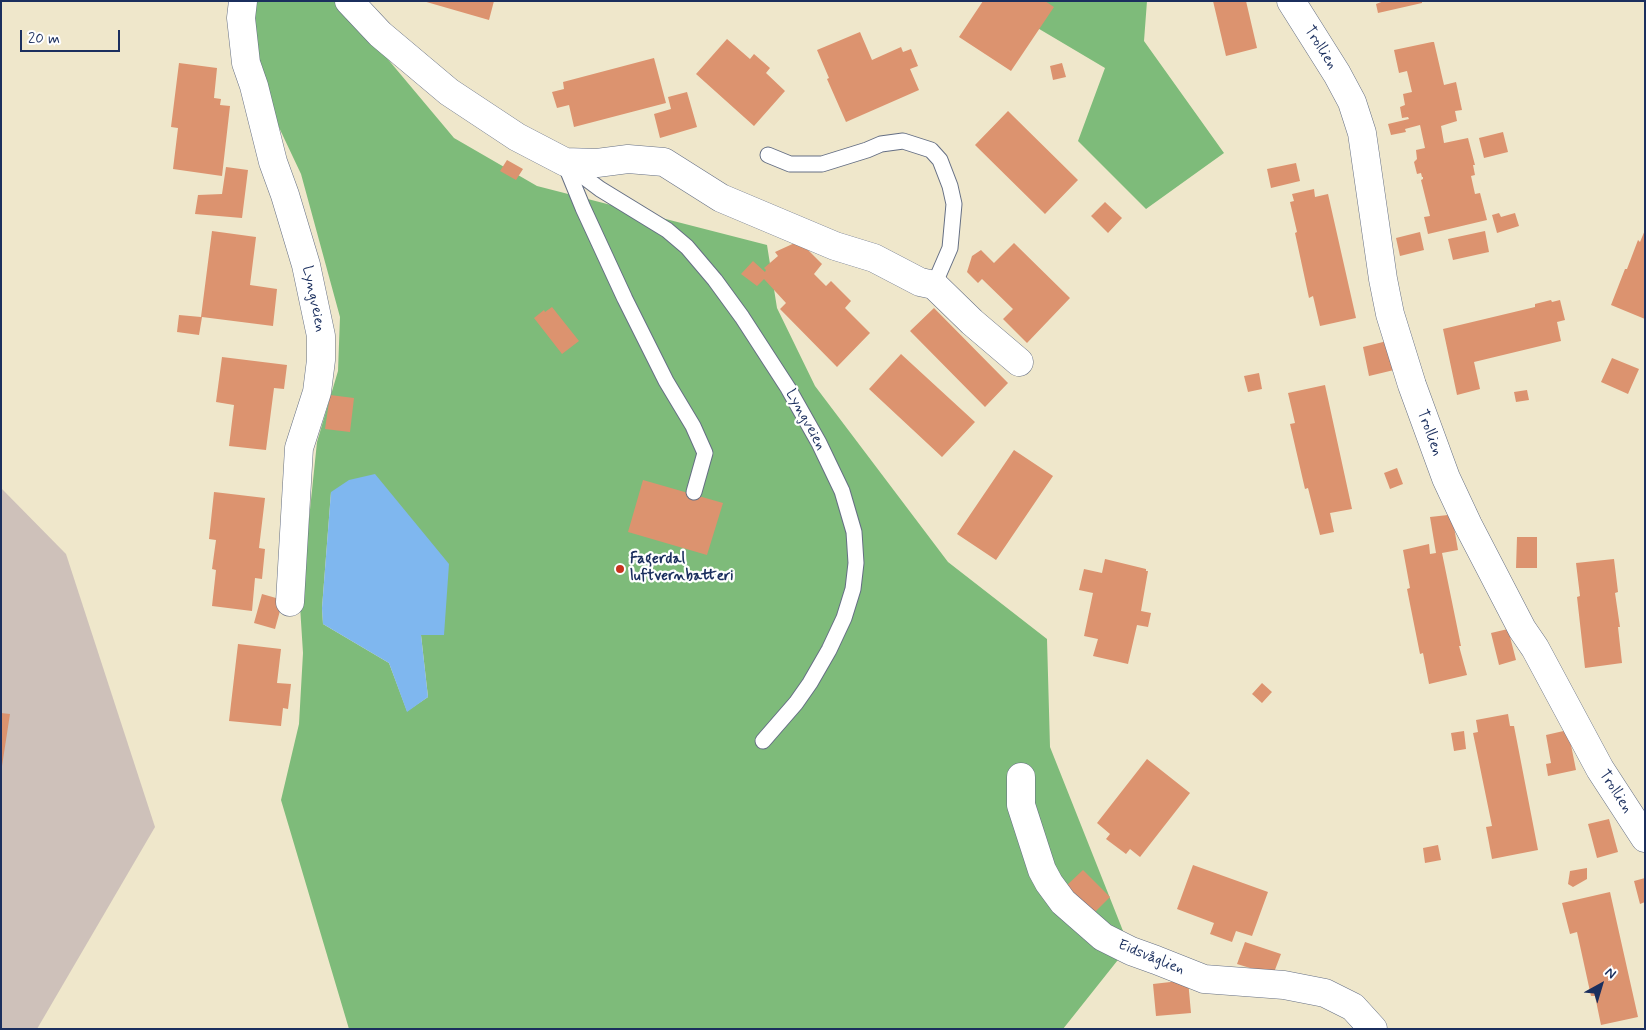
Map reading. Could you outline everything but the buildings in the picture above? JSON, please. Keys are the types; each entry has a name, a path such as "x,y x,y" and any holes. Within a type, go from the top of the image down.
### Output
{"street":[{"name":"Lyngveien","path":"243,1 241,18 246,63 254,86 272,162 285,195 306,265 321,336 321,360 317,392 299,448 290,602"},
{"name":"Lyngveien","path":"349,1 380,34 449,92 517,137 565,162 597,163 628,159 664,162 730,201 835,246 874,258 920,282 934,285 972,322 1019,362"},
{"name":"Trollien","path":"1291,1 1337,74 1352,102 1362,133 1383,279 1390,314 1412,385 1446,478 1522,629 1535,648 1600,769 1645,838"},
{"name":"Eidsvåglien","path":"1021,777 1021,805 1042,870 1063,902 1103,936 1131,951 1204,979 1284,986 1325,993 1353,1006 1373,1029"}],"lane":[{"path":"768,155 790,164 822,164 881,144 903,141 931,150 940,160 950,186 954,204 950,248 934,285"},
{"path":"565,162 583,208 625,300 666,381 693,426 704,453 694,492"},
{"name":"Lyngveien","path":"565,162 600,189 667,230 686,247 715,280 742,317 788,388 819,443 842,491 854,532 856,563 853,589 846,611 829,650 810,683 796,703 763,742"}],"shaded area":[{"path":"1,488 66,554 155,827 37,1029 1,1029"}],"green space":[{"path":"257,1 339,1 454,138 537,186 767,245 777,308 815,386 948,562 1047,639 1050,747 1129,946 1063,1029 349,1029 281,800 299,724 303,653 300,606 317,442 338,371 340,317 301,174 258,83 253,7","holes":["331,492 421,635 428,697 407,711 389,663 323,624 322,608"]},
{"path":"992,1 1147,1 1144,41 1224,153 1146,209 1078,141 1105,68"}],"water":[{"path":"375,474 449,564 444,635 421,635 428,697 407,712 389,663 323,624 322,608 331,492 349,480"}],"place":[{"name":"Fagerdal luftvernbatteri","path":"620,569"}]}
